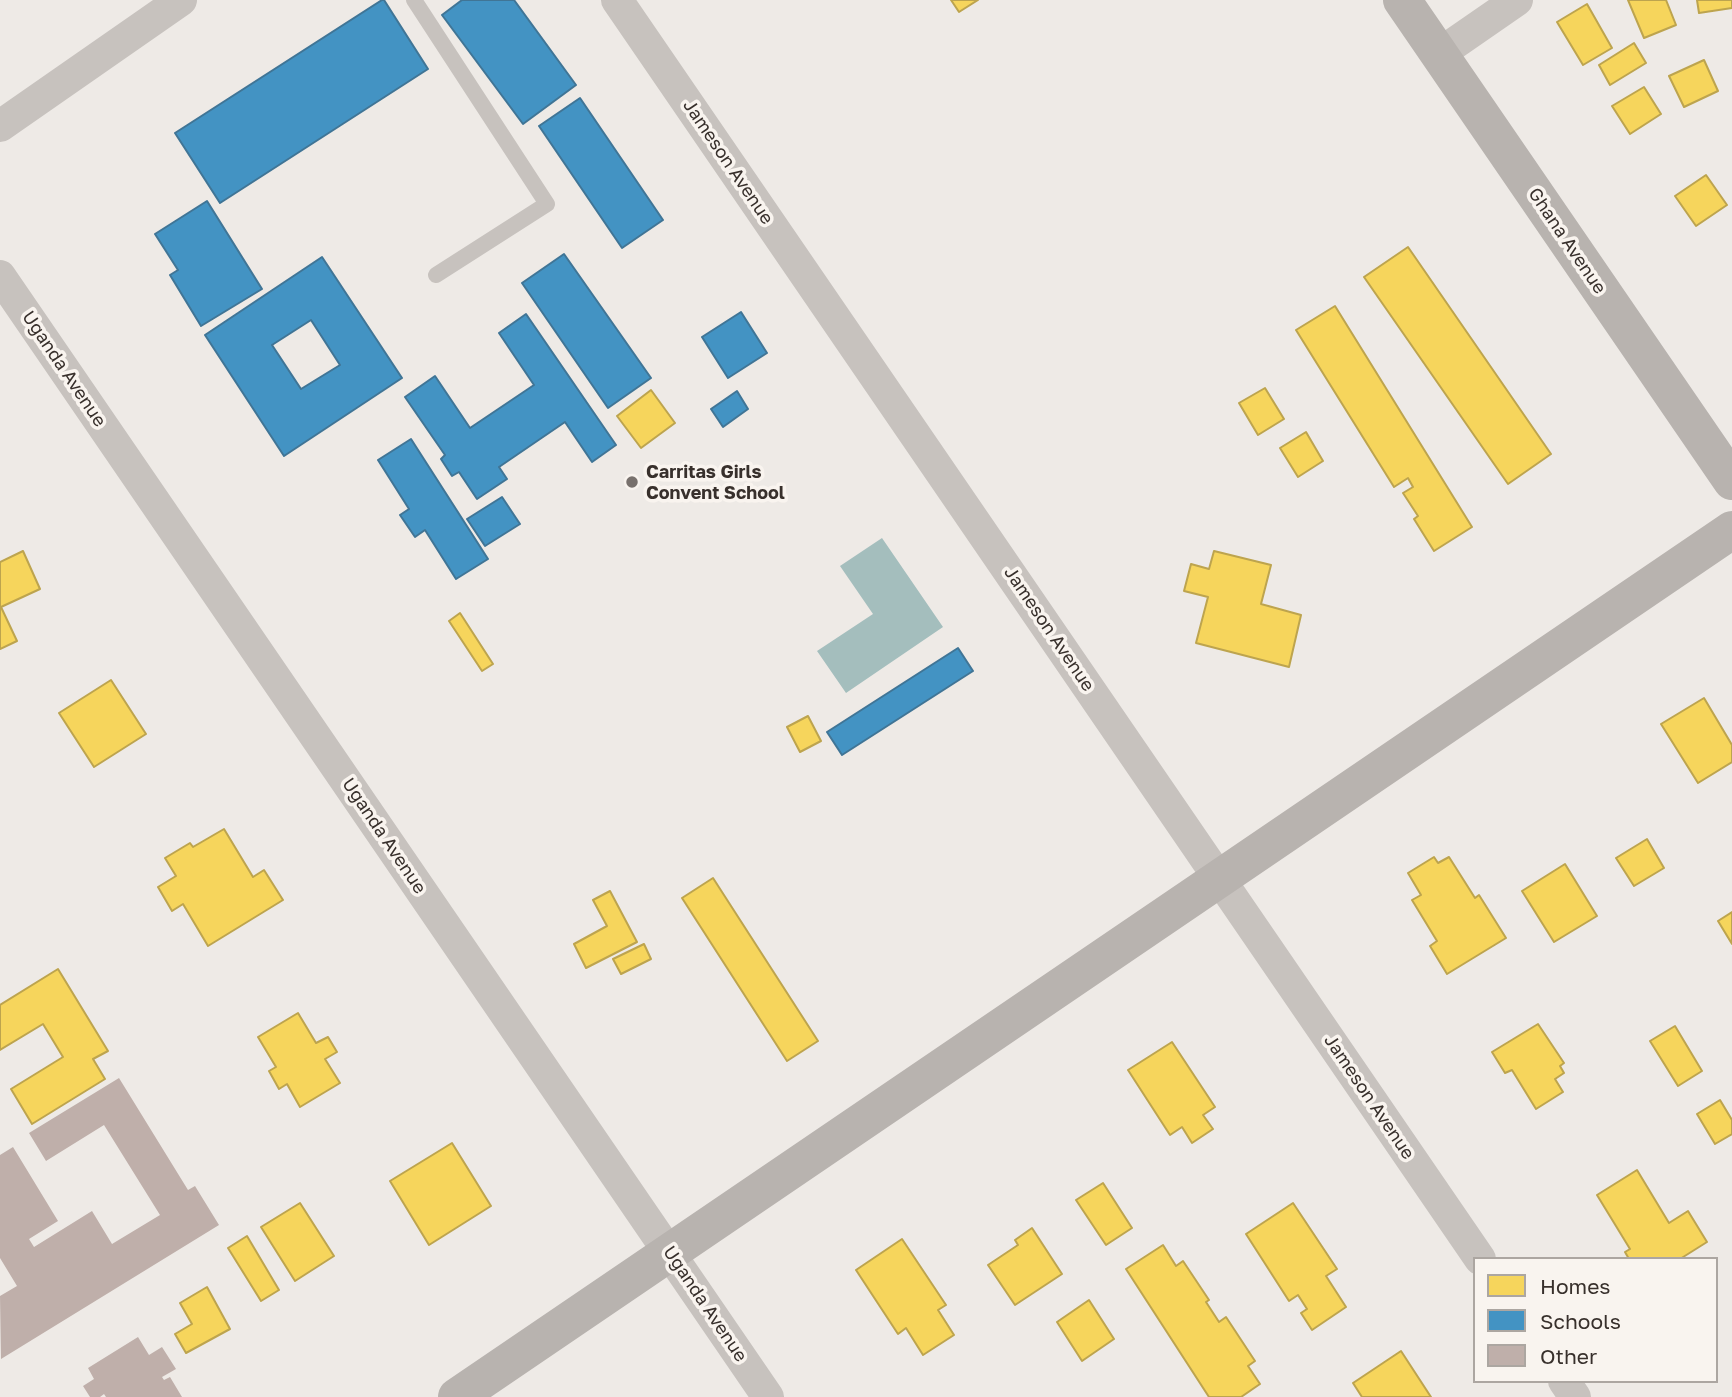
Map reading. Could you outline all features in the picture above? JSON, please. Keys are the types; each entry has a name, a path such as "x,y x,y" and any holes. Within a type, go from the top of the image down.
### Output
{"main road":[{"name":"Ghana Avenue","path":"1402,0 1732,481"},
{"path":"457,1397 1732,530"}],"street":[{"path":"0,126 181,0"},
{"name":"Jameson Avenue","path":"617,0 1479,1257"},
{"path":"1439,54 1517,0"},
{"name":"Uganda Avenue","path":"0,276 768,1397"}],"lane":[{"path":"414,0 547,204 436,275"}],"water":[{"path":"882,538 943,627 846,693 817,651 873,614 840,566"}],"building: Homes":[{"path":"951,0 978,0 959,12"},
{"path":"1628,0 1666,0 1676,25 1644,38"},
{"path":"1697,0 1732,0 1732,8 1699,13"},
{"path":"1587,4 1612,48 1583,65 1557,22"},
{"path":"1634,43 1646,63 1610,85 1599,65"},
{"path":"1704,60 1718,91 1684,107 1669,76"},
{"path":"1644,87 1661,114 1630,134 1612,106"},
{"path":"1706,175 1727,205 1696,226 1675,196"},
{"path":"1408,247 1551,454 1508,484 1364,277"},
{"path":"1335,306 1472,527 1434,551 1414,519 1418,516 1403,493 1413,487 1408,478 1394,487 1296,330"},
{"path":"1265,388 1284,419 1258,435 1239,403"},
{"path":"651,390 675,423 641,448 617,416"},
{"path":"1306,432 1323,461 1298,477 1280,448"},
{"path":"23,551 40,589 1,607 17,641 0,649 0,562"},
{"path":"1214,551 1271,565 1261,604 1301,615 1289,667 1196,643 1208,597 1184,591 1191,564 1209,569"},
{"path":"460,613 493,664 482,671 449,621"},
{"path":"111,680 146,734 94,767 59,713"},
{"path":"1704,698 1732,745 1732,762 1698,783 1661,724"},
{"path":"808,716 821,741 800,752 787,727"},
{"path":"224,829 253,877 264,870 283,900 208,946 183,904 172,911 158,887 176,876 165,858 190,843 193,847"},
{"path":"1647,839 1664,868 1634,886 1616,858"},
{"path":"1434,857 1438,863 1449,857 1475,898 1479,895 1506,938 1447,974 1430,946 1437,941 1412,900 1421,895 1408,873"},
{"path":"1565,864 1597,916 1554,942 1522,891"},
{"path":"713,878 818,1041 787,1061 682,898"},
{"path":"610,891 637,942 586,968 574,944 607,926 593,900"},
{"path":"1732,912 1732,944 1718,921"},
{"path":"644,944 651,959 621,974 613,959"},
{"path":"58,969 108,1051 93,1059 105,1079 32,1124 11,1089 63,1057 43,1024 0,1050 0,1005"},
{"path":"298,1013 316,1043 328,1037 337,1052 325,1059 340,1083 300,1107 287,1084 279,1089 269,1071 276,1067 258,1037"},
{"path":"1538,1024 1564,1063 1560,1066 1564,1073 1555,1079 1563,1092 1536,1109 1512,1070 1505,1073 1492,1052"},
{"path":"1675,1026 1702,1071 1678,1086 1650,1041"},
{"path":"1172,1042 1215,1107 1203,1115 1213,1129 1192,1143 1182,1127 1170,1135 1128,1070"},
{"path":"1720,1100 1732,1120 1732,1134 1715,1144 1697,1114"},
{"path":"452,1143 491,1206 429,1245 390,1181"},
{"path":"1637,1170 1669,1223 1688,1211 1707,1242 1683,1257 1628,1257 1625,1252 1630,1249 1597,1195"},
{"path":"1103,1183 1132,1228 1106,1245 1076,1200"},
{"path":"300,1203 334,1256 295,1281 261,1227"},
{"path":"1293,1203 1337,1269 1326,1276 1346,1307 1312,1330 1301,1313 1307,1309 1298,1295 1289,1301 1246,1234"},
{"path":"1032,1228 1062,1274 1015,1305 988,1265 1018,1245 1015,1240"},
{"path":"247,1236 279,1290 261,1301 228,1248"},
{"path":"902,1239 946,1305 938,1310 954,1335 923,1355 906,1328 898,1334 856,1270"},
{"path":"1163,1245 1176,1266 1183,1261 1209,1300 1206,1302 1219,1322 1226,1317 1255,1361 1248,1366 1260,1384 1241,1397 1209,1397 1126,1269"},
{"path":"207,1287 230,1329 186,1353 175,1334 192,1324 180,1303"},
{"path":"1089,1300 1114,1339 1082,1361 1057,1322"},
{"path":"1401,1351 1431,1397 1362,1397 1353,1383"}],"building: Schools":[{"path":"382,0 428,69 220,203 175,133"},
{"path":"462,0 514,0 576,85 523,124 442,15"},
{"path":"580,98 663,220 622,248 539,126"},
{"path":"207,201 262,289 201,326 170,275 178,270 155,234"},
{"path":"564,254 651,378 608,408 522,283"},
{"path":"322,257 402,378 284,456 205,335","holes":["311,320 340,365 301,389 272,345"]},
{"path":"741,312 767,353 728,378 702,337"},
{"path":"526,314 616,445 592,462 565,422 499,467 507,479 477,499 459,472 452,476 441,459 445,455 405,397 435,376 470,428 534,385 499,333"},
{"path":"737,391 748,409 723,427 711,409"},
{"path":"411,439 488,559 456,579 425,530 415,537 400,515 409,509 378,460"},
{"path":"502,497 520,524 485,546 467,519"},
{"path":"958,648 973,671 842,755 827,732"}],"building: Other":[{"path":"119,1078 188,1190 195,1186 219,1225 1,1359 0,1296 17,1286 0,1258 0,1155 13,1147 58,1221 29,1239 34,1247 92,1211 112,1244 160,1215 104,1125 46,1161 29,1133"},
{"path":"138,1337 149,1355 162,1347 176,1369 162,1377 164,1380 170,1377 182,1397 106,1397 104,1394 90,1397 83,1386 94,1379 88,1368"}],"place":[{"name":"Carritas Girls Convent School","path":"632,482"}]}
